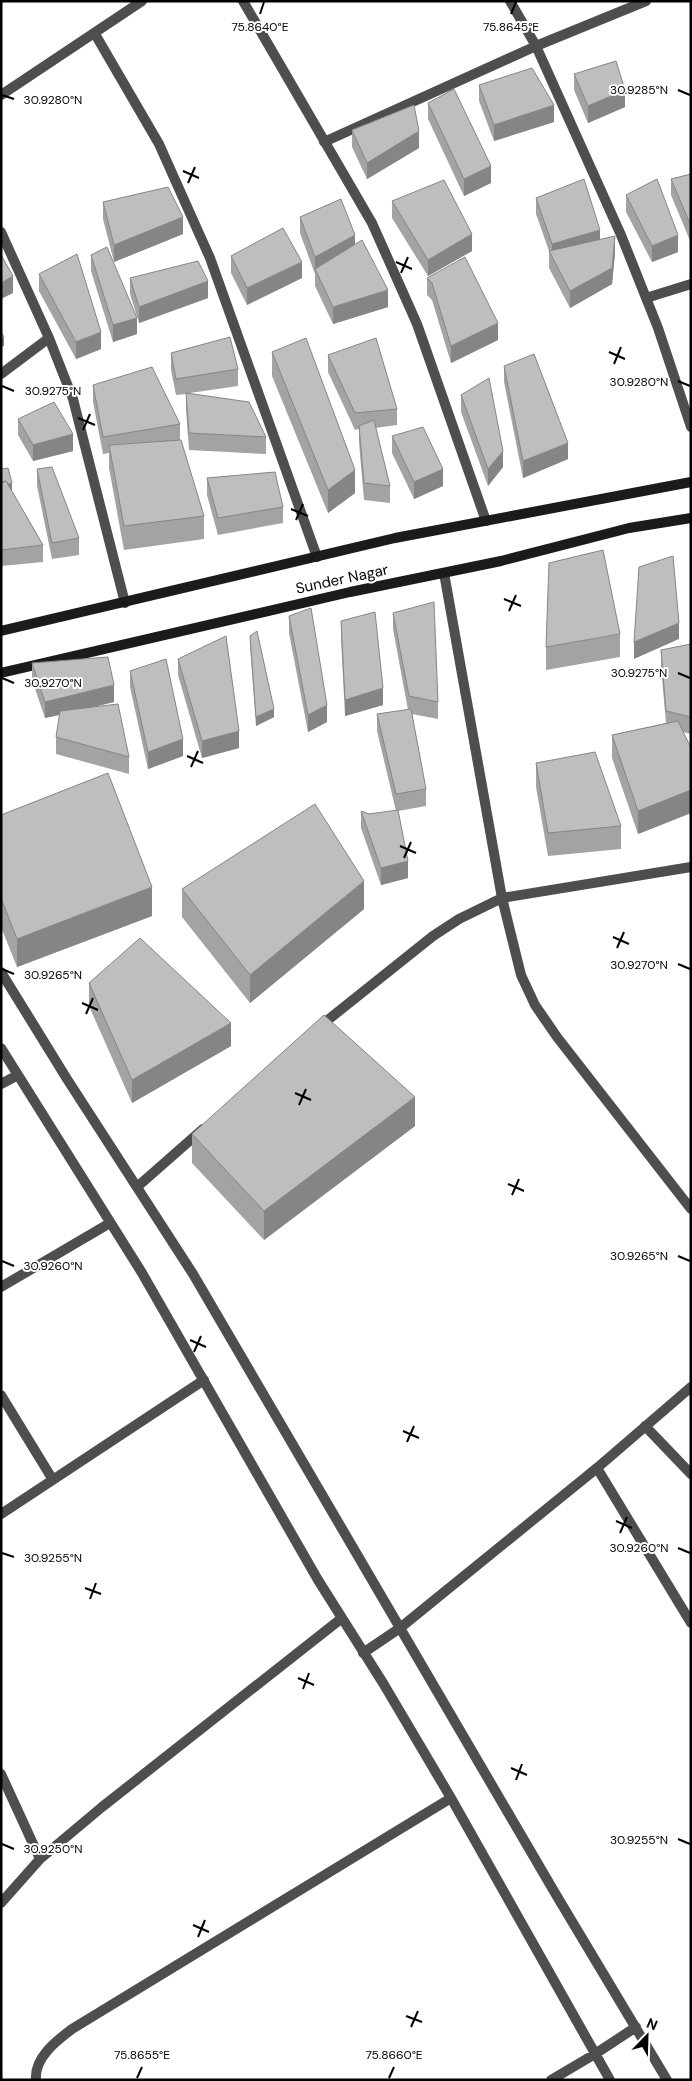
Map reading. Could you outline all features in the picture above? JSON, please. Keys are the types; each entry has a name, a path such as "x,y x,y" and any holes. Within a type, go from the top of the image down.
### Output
{"street":[{"path":"1,95 142,1"},
{"path":"243,1 372,223 417,324 486,521"},
{"path":"510,1 536,46 621,235 646,298 691,427"},
{"path":"324,142 536,46 646,1"},
{"path":"95,34 159,144 210,258 317,557"},
{"path":"1,232 50,338 72,399 125,603"},
{"path":"646,298 691,284"},
{"path":"1,374 50,338"},
{"path":"1,631 395,538 691,482"},
{"name":"Sunder Nagar","path":"1,673 350,592 502,561 628,528 691,518"},
{"path":"444,572 502,898 521,975 535,1005 563,1044 691,1209"},
{"path":"313,1032 432,936 459,919 502,898 691,867"},
{"path":"1,972 67,1079 193,1274 667,2080"},
{"path":"1,1048 142,1273 318,1580 450,1798 610,2080"},
{"path":"1,1084 18,1074"},
{"path":"137,1187 210,1122"},
{"path":"1,1286 110,1223"},
{"path":"1,1514 204,1380"},
{"path":"363,1653 400,1628 597,1468 691,1387"},
{"path":"1,1395 53,1480"},
{"path":"645,1426 691,1474"},
{"path":"597,1468 691,1623"},
{"path":"1,1903 40,1860 110,1801 342,1618"},
{"path":"1,1774 40,1860"},
{"path":"36,2080 35,2071 50,2046 72,2029 450,1798"},
{"path":"551,2080 636,2027"}],"building":[{"path":"616,61 625,90 588,106 574,74"},
{"path":"532,68 554,105 494,125 479,85"},
{"path":"454,89 491,166 464,179 428,103"},
{"path":"414,105 419,131 367,163 352,130"},
{"path":"691,174 691,226 671,179"},
{"path":"584,179 600,230 552,244 536,198"},
{"path":"657,179 678,235 652,246 626,195"},
{"path":"444,180 472,234 428,260 392,201"},
{"path":"168,187 183,217 114,245 103,202"},
{"path":"341,199 355,235 315,257 300,217"},
{"path":"283,228 302,262 247,288 231,256"},
{"path":"615,236 612,268 570,291 549,251"},
{"path":"362,240 388,290 333,307 315,269"},
{"path":"107,247 137,318 113,325 91,255"},
{"path":"77,254 101,332 76,342 39,274"},
{"path":"1,255 13,276 1,283"},
{"path":"465,257 498,323 451,346 432,283 427,278"},
{"path":"198,261 208,281 139,307 130,278"},
{"path":"230,337 238,369 176,379 171,353"},
{"path":"306,338 355,470 328,490 272,352"},
{"path":"376,338 397,409 355,413 328,355"},
{"path":"534,354 568,443 523,461 504,366"},
{"path":"152,367 180,424 103,437 93,385"},
{"path":"489,378 503,451 488,469 461,395"},
{"path":"186,393 249,402 266,437 189,433"},
{"path":"54,402 73,434 33,445 18,419"},
{"path":"374,420 390,486 364,483 359,426"},
{"path":"423,427 443,469 414,482 392,436"},
{"path":"181,440 204,516 124,526 109,445"},
{"path":"52,467 79,538 52,543 37,469"},
{"path":"8,468 12,483 8,484 6,481 1,483 1,469"},
{"path":"275,472 283,507 218,518 207,478"},
{"path":"6,481 43,545 1,550 1,483"},
{"path":"603,550 620,634 546,647 549,563"},
{"path":"673,556 679,623 634,642 639,567"},
{"path":"434,602 438,702 409,696 393,613"},
{"path":"311,608 327,705 308,715 289,616"},
{"path":"375,612 383,688 345,700 341,621"},
{"path":"257,631 274,709 256,717 250,636"},
{"path":"226,636 239,731 202,741 178,659"},
{"path":"691,644 691,717 666,711 661,650"},
{"path":"108,657 114,685 45,702 32,663"},
{"path":"166,659 183,739 148,752 130,671"},
{"path":"118,704 129,757 56,737 60,711"},
{"path":"411,709 426,789 396,794 377,714"},
{"path":"678,721 691,748 691,790 638,811 612,735"},
{"path":"595,752 621,826 548,833 536,763"},
{"path":"108,773 152,887 17,939 1,898 1,815"},
{"path":"315,804 364,881 250,975 182,889"},
{"path":"398,810 408,861 381,868 361,811 369,814"},
{"path":"140,938 231,1023 132,1080 89,983"},
{"path":"324,1015 415,1097 264,1211 192,1134"}]}
